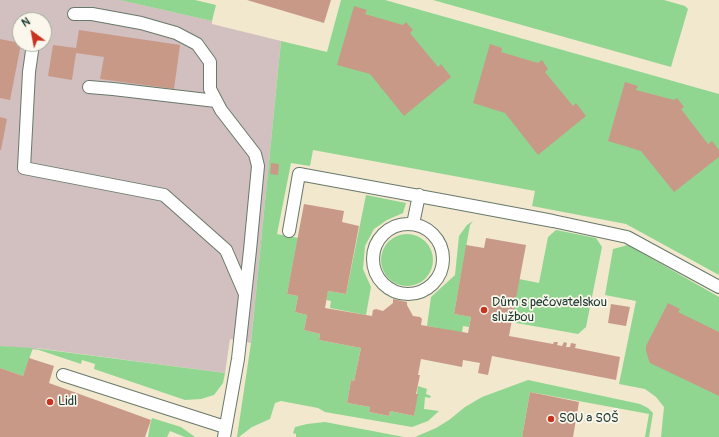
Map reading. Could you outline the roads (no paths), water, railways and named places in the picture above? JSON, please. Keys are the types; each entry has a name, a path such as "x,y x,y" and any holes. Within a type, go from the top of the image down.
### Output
{"lane":[{"path":"63,375 225,432 238,359 258,166 255,154 221,110 210,89 210,62 197,44 176,32 141,23 92,14 74,14"},
{"path":"32,52 29,72 24,168 164,195 226,250 245,295"},
{"path":"89,88 113,89 216,101"},
{"path":"289,231 299,174 627,237 719,287"},
{"path":"414,224 419,196"},
{"path":"402,224 414,224 425,228 435,236 441,246 444,258 442,270 436,281 427,289 416,294 404,294 392,291 383,284 376,275 373,265 373,254 376,243 383,234 402,224"}],"place":[{"name":"Dům s pečovatelskou službou","path":"484,310"},
{"name":"Lidl","path":"50,402"},
{"name":"SOU a SOŠ","path":"551,419"}]}
